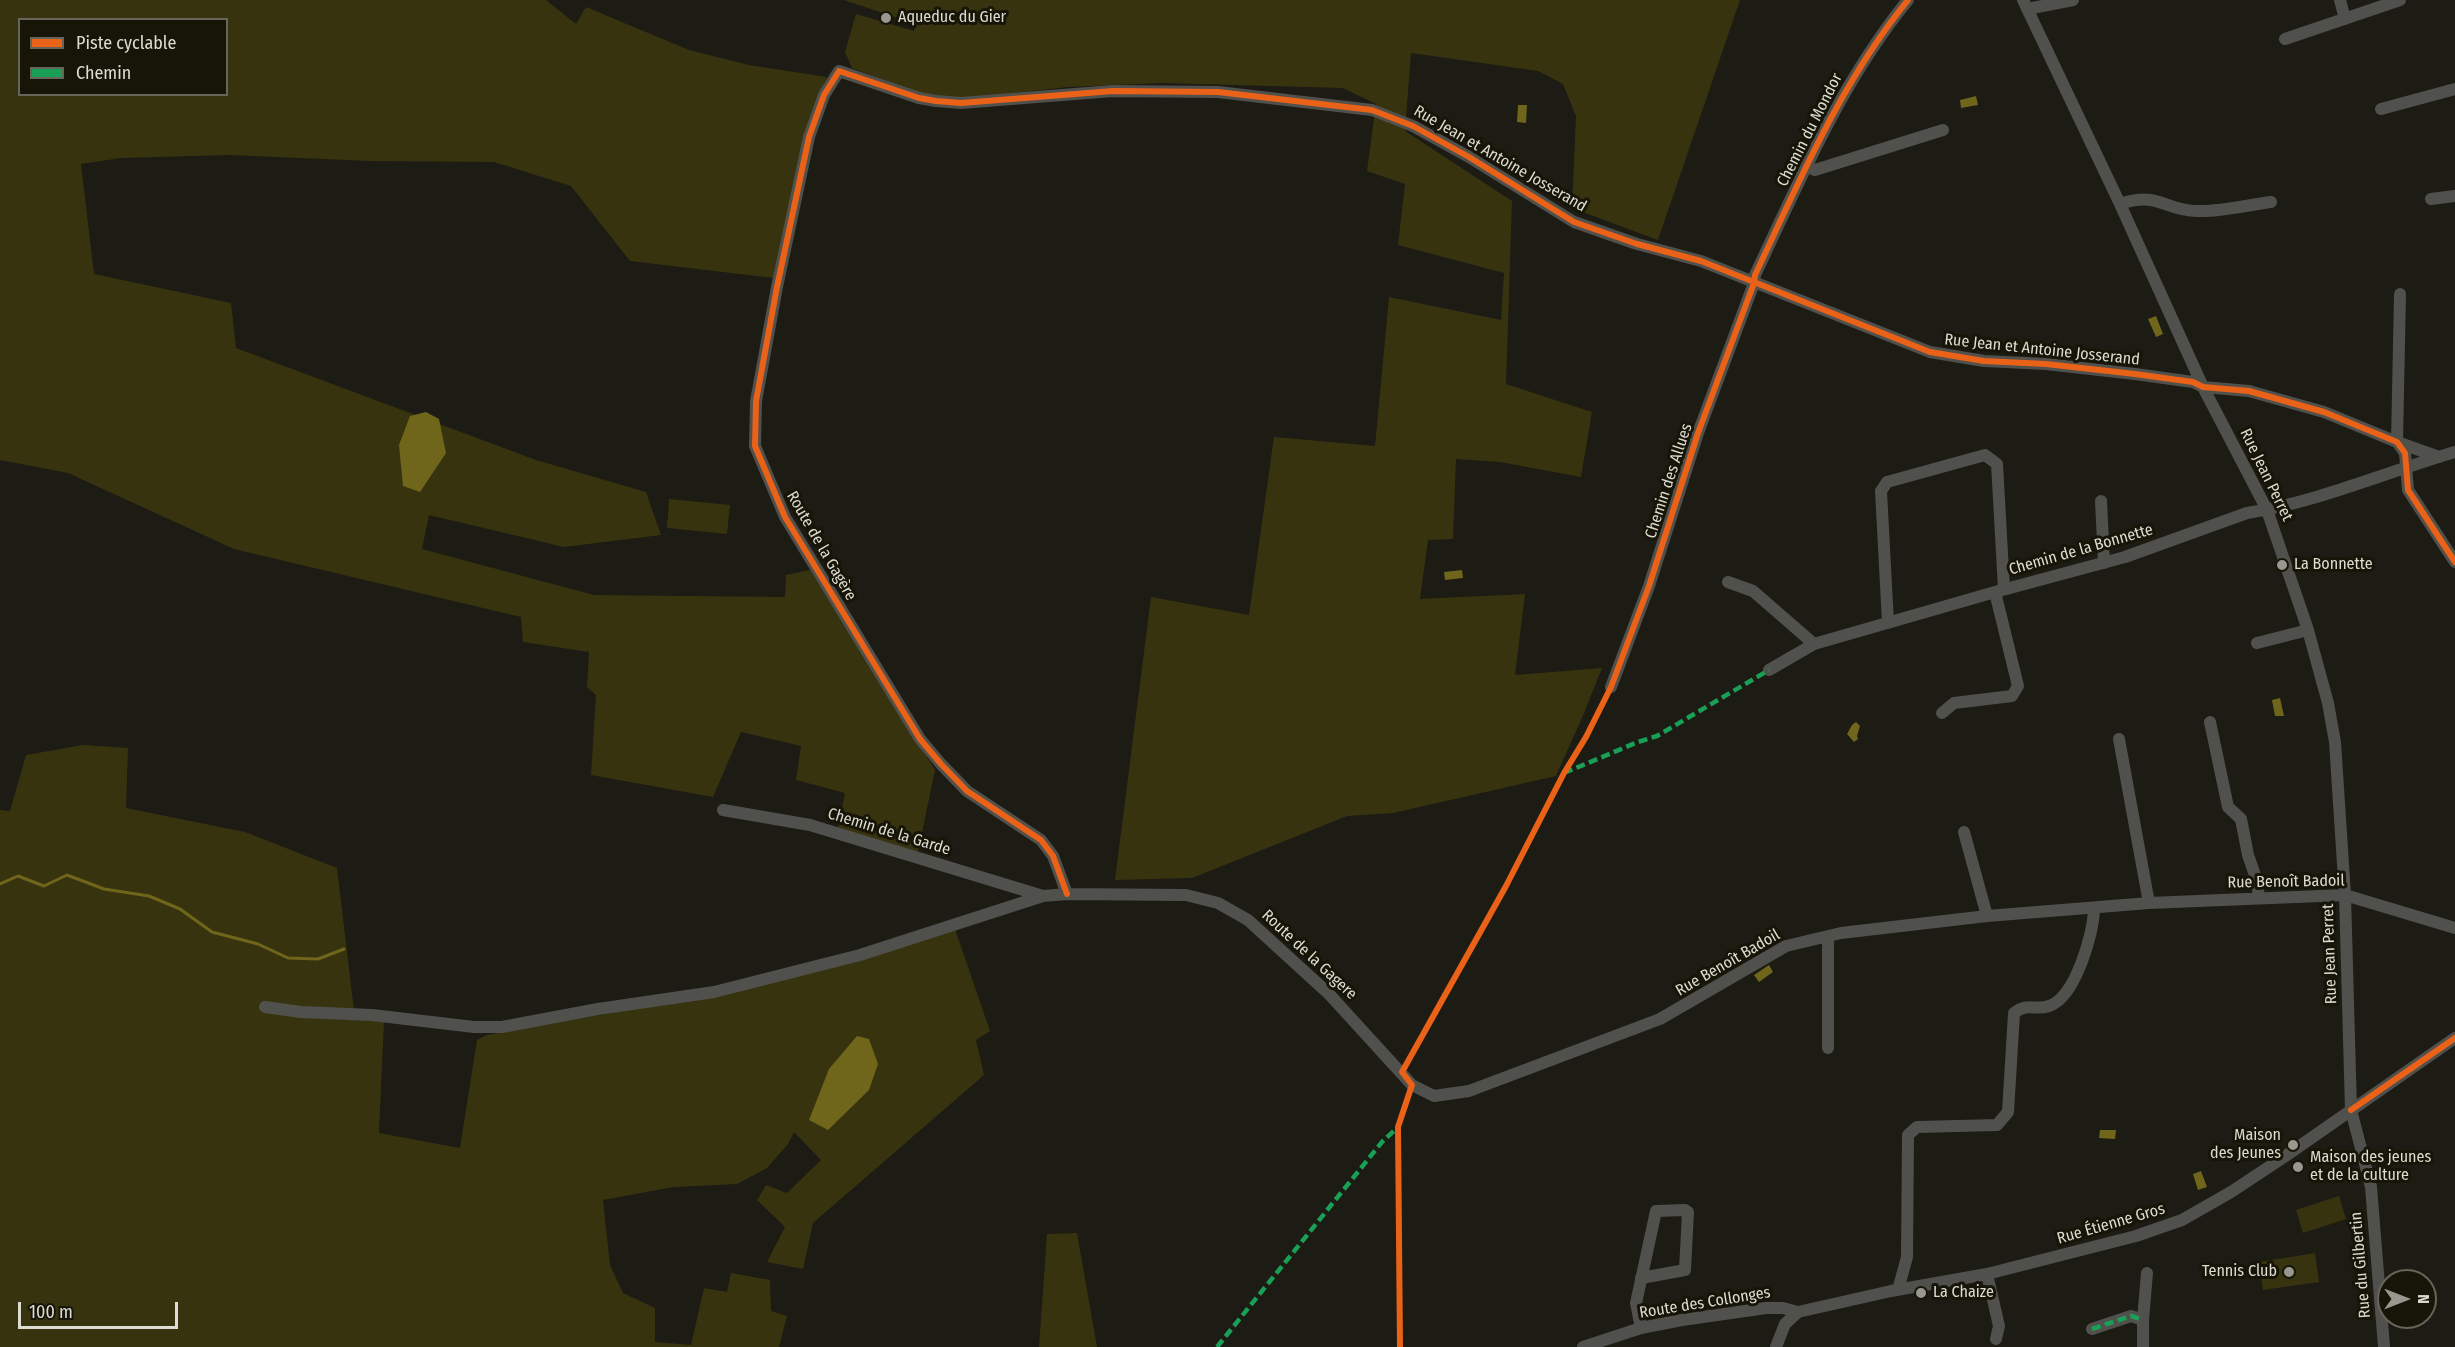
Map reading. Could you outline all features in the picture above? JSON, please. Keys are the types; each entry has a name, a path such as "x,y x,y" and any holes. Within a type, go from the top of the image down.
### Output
{"street":[{"name":"Chemin du Mondor","path":"1754,283 1755,275 1806,166 1854,75 1908,0"},
{"path":"2025,5 2073,0"},
{"path":"2340,0 2345,19"},
{"path":"2285,39 2400,0"},
{"name":"Rue Jean Perret","path":"2025,5 2120,204 2203,387 2267,510 2308,630 2328,703 2335,742 2345,895 2351,1110"},
{"name":"Rue Jean et Antoine Josserand","path":"839,71 919,98 961,103 1113,91 1218,92 1372,110 1413,126 1574,222 1637,244 1701,261 1930,352 1984,361 2135,374 2193,382 2203,387 2249,391 2325,412 2439,457"},
{"name":"Route de la Gagère","path":"839,71 824,95 809,137 756,401 755,446 785,517 920,739 940,764 967,791 1041,840 1053,856 1067,894"},
{"path":"2381,109 2455,88"},
{"path":"1806,166 1815,170 1943,130"},
{"path":"2431,199 2455,196"},
{"path":"2120,204 2145,199 2156,200 2193,212 2271,202"},
{"name":"Chemin des Allues","path":"1611,687 1649,586 1698,433 1754,283"},
{"path":"2400,294 2397,442 2405,453 2408,490 2450,546 2455,562"},
{"path":"2405,469 2455,452"},
{"path":"1888,622 1881,491 1887,482 1985,455 1997,464 1999,590 2018,686 2012,696 1954,703 1942,713"},
{"name":"Chemin de la Bonnette","path":"1769,670 1814,644 1999,590 2125,557 2247,513 2267,510 2405,469"},
{"path":"2101,501 2104,563"},
{"path":"1728,582 1753,591 1814,644"},
{"path":"2257,643 2308,630"},
{"path":"2210,723 2228,807 2241,819 2248,855 2257,881 2259,898"},
{"path":"2119,739 2149,903"},
{"name":"Chemin de la Garde","path":"723,810 810,825 1043,896"},
{"path":"1964,832 1987,916"},
{"name":"Route de la Gagere","path":"1043,896 1067,894 1186,895 1218,903 1248,920 1329,994 1412,1085"},
{"name":"Rue Benoît Badoil","path":"1412,1085 1434,1096 1469,1091 1660,1019 1786,946 1828,936 1987,916 2149,903 2345,895 2455,928"},
{"path":"265,1007 301,1012 372,1015 474,1027 502,1027 597,1009 714,992 860,955 1043,896"},
{"path":"1898,1290 1906,1257 1908,1135 1917,1127 1996,1125 2008,1112 2014,1013 2022,1006 2048,1006 2061,999 2084,959 2090,938 2094,908"},
{"path":"1828,936 1828,1048"},
{"name":"Rue Étienne Gros","path":"1798,1312 1898,1290 1987,1274 2136,1236 2182,1220 2230,1192 2455,1038"},
{"name":"Rue du Gilbertin","path":"2351,1110 2371,1187 2384,1347"},
{"path":"1641,1278 1685,1270 1688,1212 1685,1210 1656,1211 1641,1278 1636,1303 1641,1328"},
{"path":"2143,1347 2147,1273"},
{"path":"1987,1274 1999,1326 1996,1340"},
{"name":"Route des Collonges","path":"1583,1347 1641,1328 1766,1308 1782,1308 1798,1312"},
{"path":"1776,1347 1785,1324 1798,1312"},
{"path":"2092,1329 2130,1316 2143,1320"}],"shaded area":[{"path":"0,0 546,0 576,24 586,7 689,50 749,65 827,77 820,93 774,278 630,261 571,186 494,162 369,161 230,155 121,158 81,164 94,274 231,303 236,348 536,460 646,492 661,535 564,547 429,515 422,549 594,595 785,597 786,575 810,570 935,770 918,852 838,829 845,793 796,780 801,746 741,732 713,797 591,775 596,695 587,687 589,652 523,642 521,617 234,549 68,473 0,460"},
{"path":"844,0 1740,0 1658,240 1572,208 1576,116 1563,84 1538,71 1411,53 1405,131 1512,201 1506,384 1592,412 1581,477 1500,462 1456,459 1453,539 1428,540 1420,599 1525,594 1515,675 1602,668 1556,776 1393,813 1347,816 1192,878 1115,880 1151,597 1249,615 1274,437 1375,446 1389,297 1501,320 1504,273 1398,245 1405,184 1367,171 1376,104 1343,88 1162,83 1068,87 960,99 918,93 852,68 845,52 856,14 914,31 916,24"},
{"path":"1976,96 1978,105 1961,108 1960,100"},
{"path":"1518,105 1527,105 1526,123 1517,122"},
{"path":"2156,316 2163,334 2156,337 2148,319"},
{"path":"426,412 439,419 446,453 420,492 403,486 399,445 410,416"},
{"path":"669,499 730,505 727,534 667,528"},
{"path":"1462,570 1463,578 1445,580 1444,572"},
{"path":"2280,698 2284,716 2275,716 2272,700"},
{"path":"1856,722 1860,726 1858,739 1854,742 1847,734"},
{"path":"83,745 128,748 126,808 245,832 337,868 355,1019 384,1022 379,1133 460,1148 477,1040 487,1035 714,995 955,929 990,1031 976,1040 984,1075 813,1223 803,1269 767,1262 785,1227 757,1200 766,1185 787,1193 821,1160 794,1132 788,1144 767,1168 737,1184 674,1187 603,1200 610,1265 623,1293 655,1308 655,1342 691,1345 704,1288 727,1292 731,1273 770,1280 771,1311 787,1316 779,1347 0,1347 0,810 10,811 26,755"},
{"path":"1769,965 1773,972 1759,982 1754,975"},
{"path":"857,1036 869,1039 878,1064 869,1090 828,1130 809,1120 829,1069"},
{"path":"2100,1130 2116,1130 2115,1139 2099,1138"},
{"path":"2201,1171 2207,1187 2198,1190 2193,1174"},
{"path":"2339,1196 2346,1219 2303,1233 2296,1210"},
{"path":"1077,1233 1097,1347 1039,1347 1047,1234"},
{"name":"Tennis Club","path":"2315,1253 2319,1282 2263,1290 2259,1262"}],"waterway":[{"path":"0,884 18,876 44,886 67,875 104,889 149,896 180,909 212,932 258,944 288,958 318,959 344,949"}],"marked path":[{"path":"1564,773 1657,736 1769,670"},
{"path":"1217,1347 1382,1142 1398,1127"},
{"path":"2092,1329 2131,1316 2143,1320"}],"cycle path":[{"path":"1400,1347 1398,1127 1412,1085 1402,1072 1506,886 1611,687 1649,586 1698,433 1755,275 1842,98 1884,31 1908,0"},
{"path":"1067,894 1053,856 1041,840 967,791 920,739 785,517 755,446 756,401 777,287 809,137 824,95 839,71 919,98 961,103 1113,91 1218,92 1372,110 1413,126 1469,157 1574,222 1637,244 1701,261 1930,352 1984,361 2046,364 2135,374 2193,382 2203,387 2249,391 2324,412 2397,442 2405,453 2408,490 2455,562"},
{"path":"2351,1110 2455,1038"}],"place":[{"name":"Aqueduc du Gier","path":"886,18"},
{"name":"La Bonnette","path":"2282,565"},
{"name":"Maison des Jeunes","path":"2293,1145"},
{"name":"Maison des jeunes et de la culture","path":"2298,1167"},
{"name":"Tennis Club","path":"2289,1272"},
{"name":"La Chaize","path":"1921,1293"}]}
